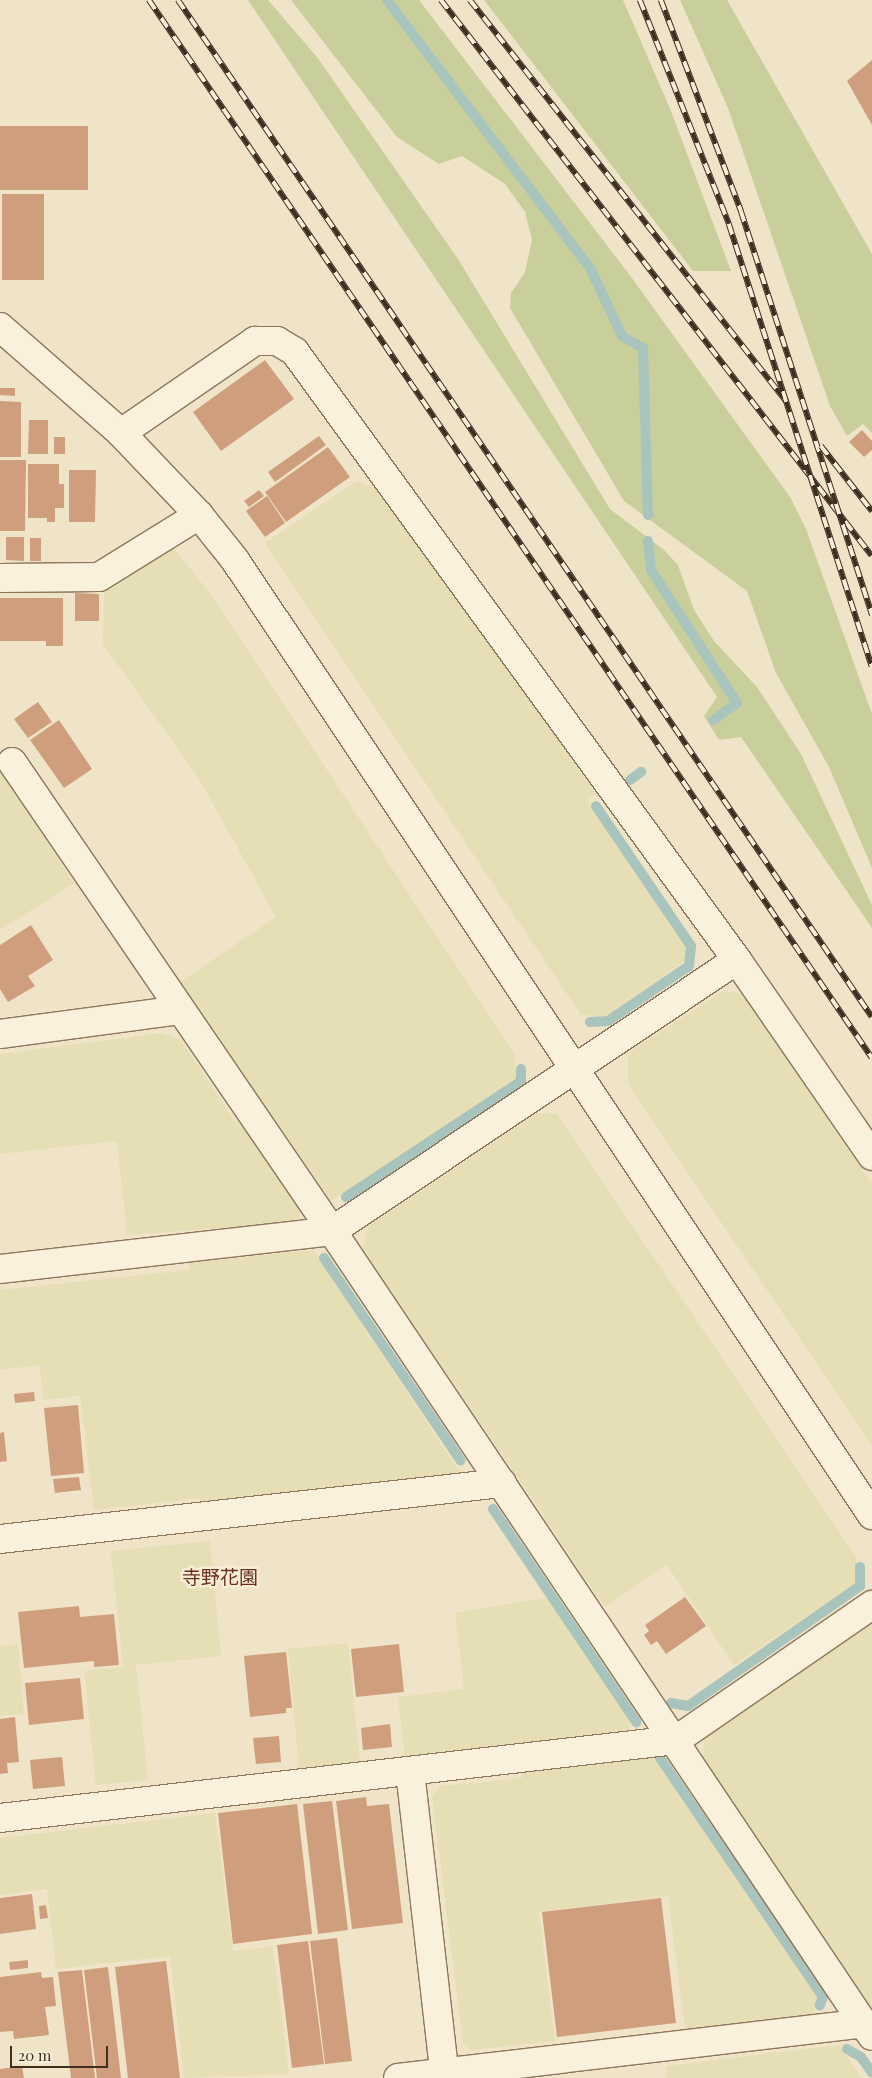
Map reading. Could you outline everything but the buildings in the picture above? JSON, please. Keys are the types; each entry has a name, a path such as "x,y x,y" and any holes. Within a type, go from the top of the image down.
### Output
{"street":[{"path":"0,327 121,433 199,515 235,560 872,1515"},
{"path":"121,433 255,340 277,340 295,352 737,960 872,1156"},
{"path":"0,578 99,577 199,515"},
{"path":"12,762 676,1740 868,2030 445,2075 398,2078"},
{"path":"0,1270 332,1231 572,1067 737,960"},
{"path":"0,1034 179,1010"},
{"path":"0,1539 502,1483"},
{"path":"0,1818 676,1740 872,1605"},
{"path":"410,1771 445,2075"}],"shaded area":[{"path":"357,481 384,492 596,794 587,800 688,947 685,961 605,1016 581,1015 265,543"},
{"path":"171,545 209,592 515,1054 516,1078 331,1201 180,982 276,917 198,777 103,644 104,587"},
{"path":"0,768 74,883 0,930"},
{"path":"723,991 742,994 872,1184 872,1446 628,1084 628,1053"},
{"path":"162,1033 181,1040 236,1123 242,1119 301,1209 298,1222 127,1235 117,1141 0,1154 0,1054"},
{"path":"538,1113 557,1114 857,1558 856,1583 734,1665 667,1565 605,1607 363,1249 367,1227"},
{"path":"313,1250 461,1474 200,1504 199,1498 94,1510 80,1396 44,1400 39,1365 0,1370 0,1290 189,1270 189,1263"},
{"path":"210,1541 221,1656 136,1665 148,1780 96,1785 84,1671 123,1667 111,1551"},
{"path":"547,1598 631,1722 628,1730 405,1757 398,1697 464,1689 455,1613"},
{"path":"872,1623 872,2008 703,1757 705,1736"},
{"path":"348,1643 360,1762 299,1768 288,1649"},
{"path":"18,1644 24,1714 0,1716 0,1646"},
{"path":"653,1757 819,1999 813,2015 685,2030 668,1896 539,1912 555,2041 472,2050 463,2043 432,1796 440,1786 522,1778 521,1770"},
{"path":"215,1813 233,1951 273,1946 289,2074 184,2078 170,1956 56,1969 47,1889 0,1895 0,1838"},
{"path":"839,2045 862,2078 667,2078 666,2066"}],"green space":[{"path":"248,0 268,0 317,57 458,259 610,509 664,550 678,565 694,610 714,641 757,687 801,754 872,905 872,928 741,737 719,740 704,716 717,697"},
{"path":"291,0 419,0 629,274 790,497 806,529 872,714 872,868 829,767 776,673 747,591 624,501 510,308 511,293 525,272 532,240 525,212 505,184 462,156 439,164 397,137"},
{"path":"484,0 623,0 671,111 731,271 693,271"},
{"path":"680,0 727,0 872,254 872,433 863,424 847,436 830,406 728,108"}],"waterway":[{"path":"387,0 591,270 622,336 643,348 648,515"},
{"path":"648,541 651,570 737,703 714,720"},
{"path":"630,780 641,772"},
{"path":"590,1022 608,1021 689,966 691,946 596,806"},
{"path":"346,1197 521,1081 521,1069"},
{"path":"324,1258 460,1460"},
{"path":"493,1509 636,1722"},
{"path":"671,1703 688,1706 860,1586 860,1567"},
{"path":"660,1758 823,1997 820,2005"},
{"path":"847,2049 861,2057 872,2073"}],"railway":[{"path":"149,0 872,1058"},
{"path":"178,0 872,1017"},
{"path":"441,0 872,556"},
{"path":"470,0 786,401"},
{"path":"640,0 729,224 872,666"},
{"path":"661,0 741,211 872,615"},
{"path":"821,446 872,511"}],"district":[{"name":"寺野花園","path":"220,1577"}]}
